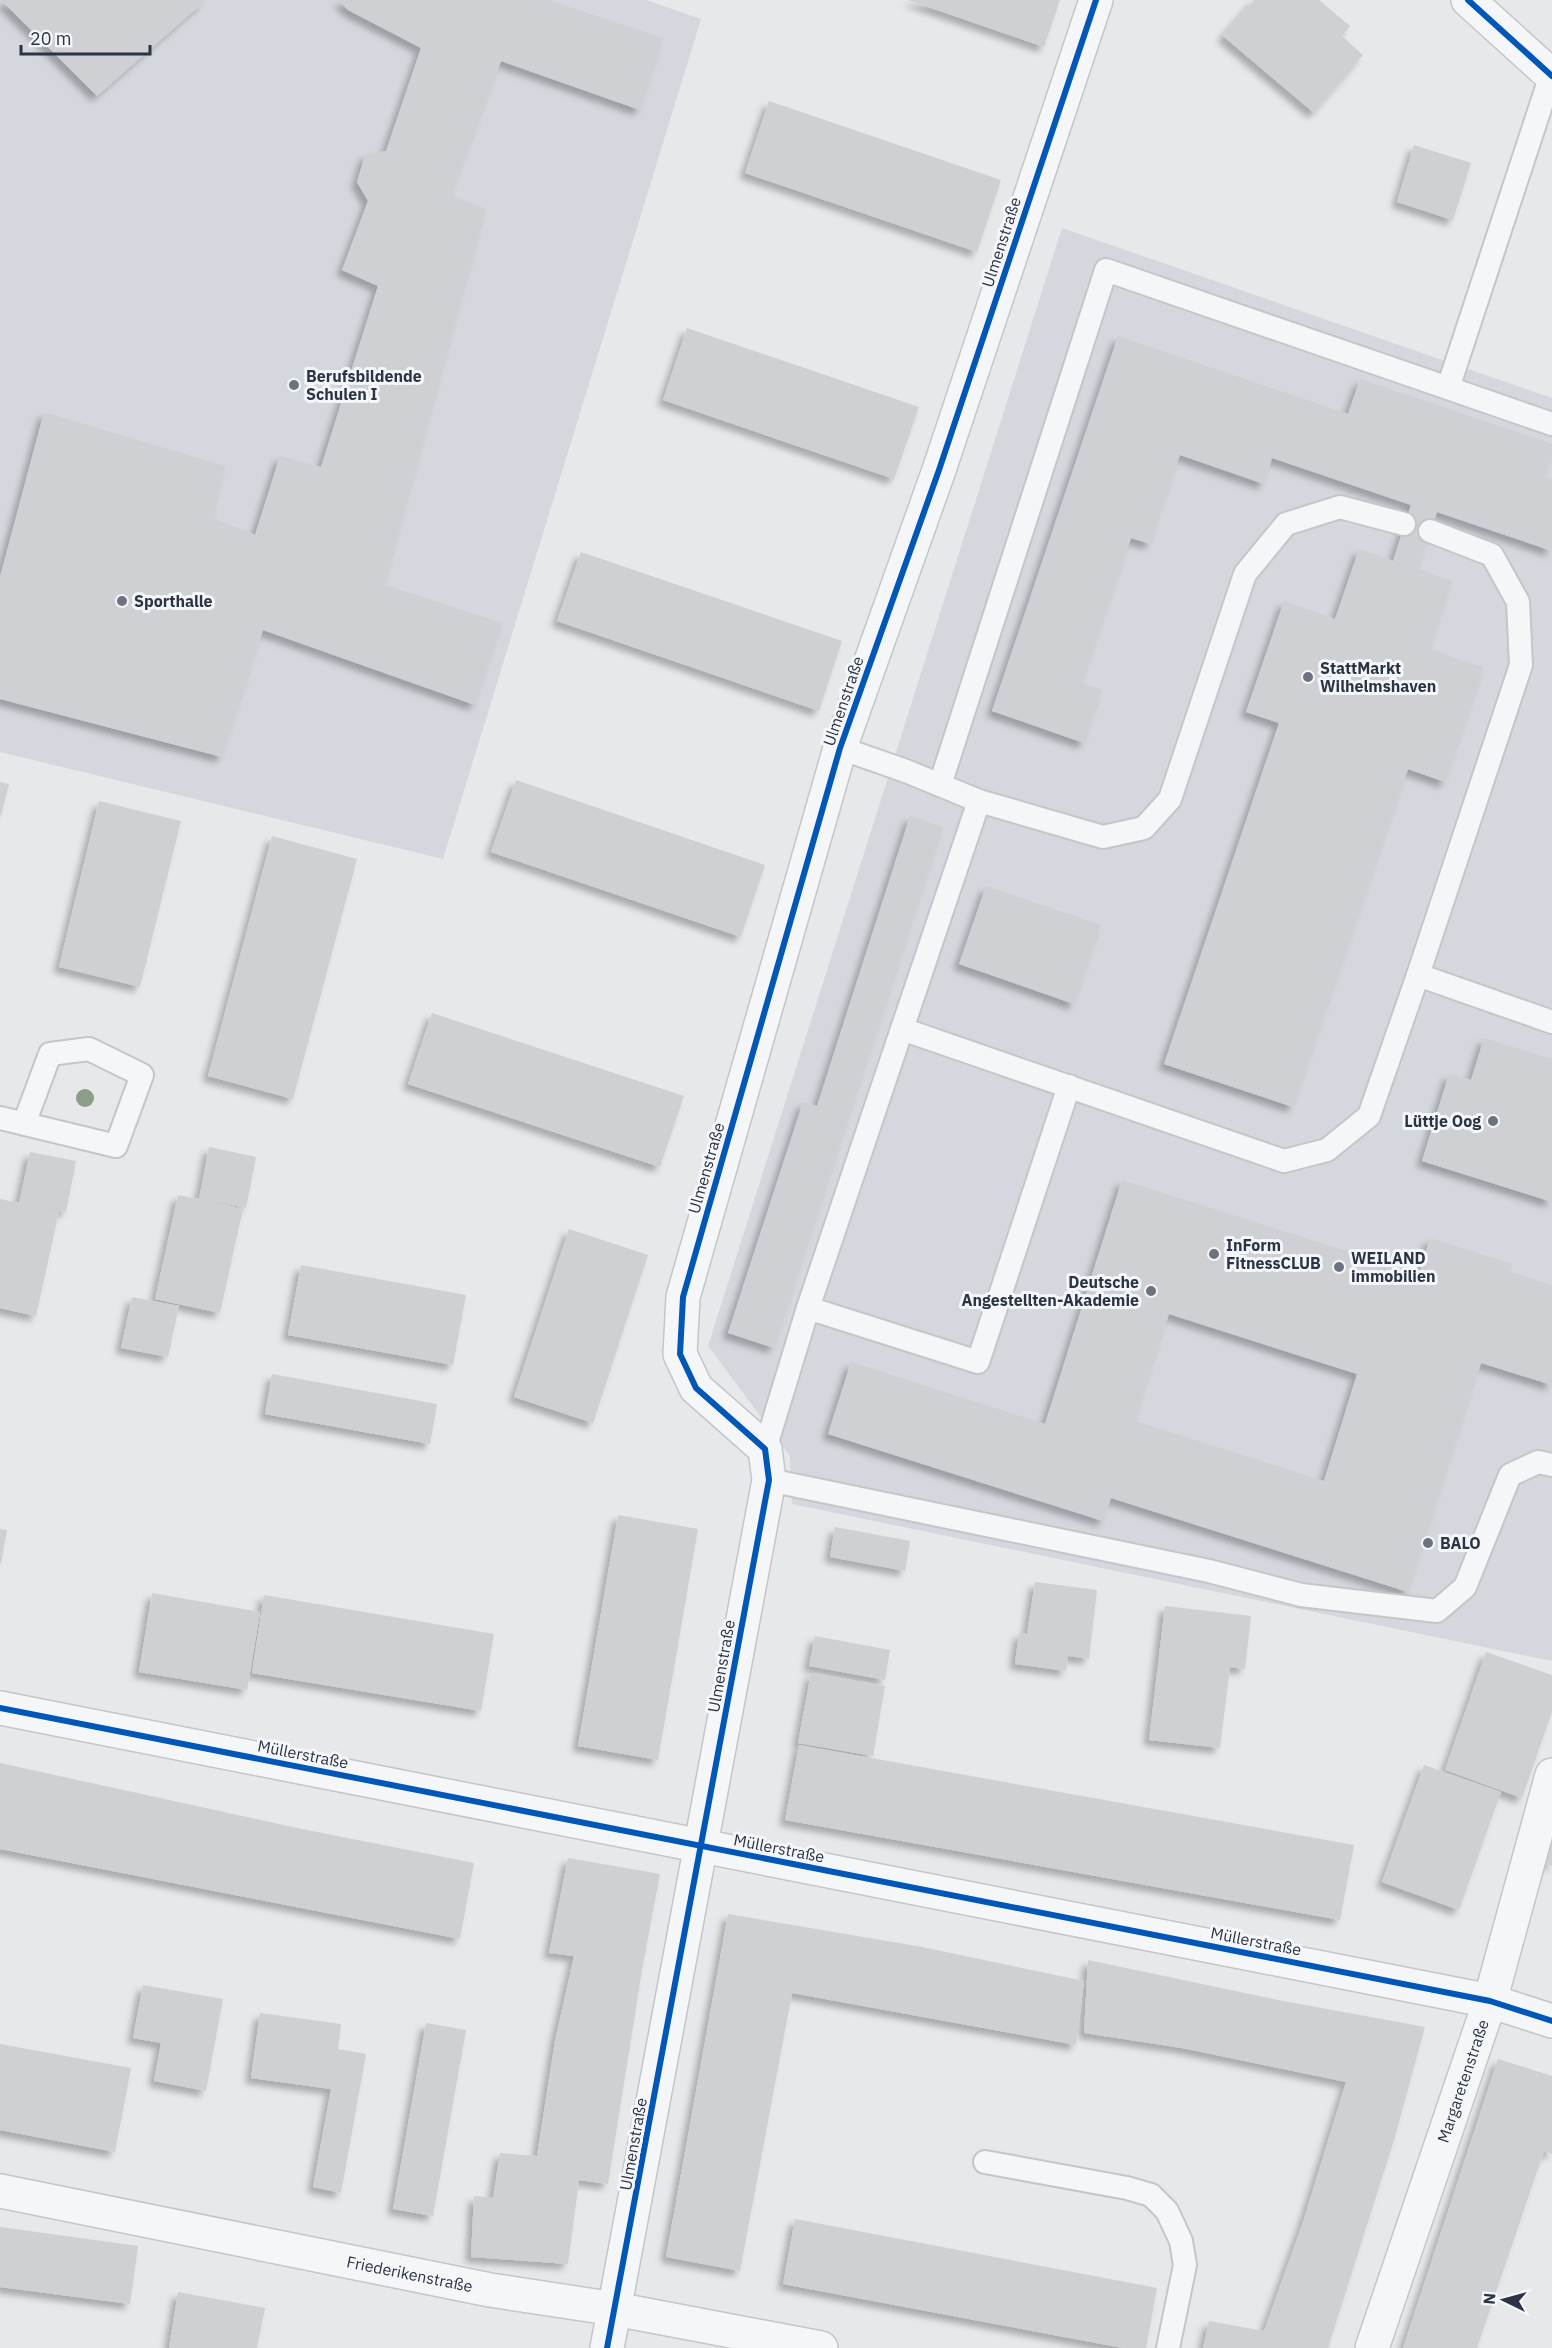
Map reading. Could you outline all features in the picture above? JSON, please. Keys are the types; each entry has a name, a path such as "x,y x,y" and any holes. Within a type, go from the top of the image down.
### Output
{"street":[{"name":"Ulmenstraße","path":"607,2348 701,1846 767,1465 696,1388 680,1354 683,1297 840,748 939,470 1096,0"},
{"path":"1479,4 1551,75"},
{"name":"Müllerstraße","path":"0,1708 1490,2001 1552,2021"},
{"name":"Margaretenstraße","path":"1372,2348 1490,2001 1552,1775"},
{"name":"Friederikenstraße","path":"0,2191 490,2290 615,2308 821,2348"}],"lane":[{"path":"1448,388 1551,75"},
{"path":"940,785 1106,270 1552,423"},
{"path":"840,748 906,771 980,801 1103,837 1144,828 1170,799 1245,574 1286,524 1340,507 1404,524"},
{"path":"902,1029 1284,1161 1327,1150 1369,1116 1521,665 1518,602 1492,555 1430,531"},
{"path":"980,801 808,1308 767,1465 1301,1595 1437,1611 1465,1587 1510,1475 1538,1462 1552,1465"},
{"path":"1418,975 1552,1022"},
{"path":"0,1118 24,1124 116,1146 142,1075 89,1049 50,1054 24,1124"},
{"path":"808,1308 978,1362 1069,1086"},
{"path":"985,2162 1127,2188 1151,2195 1167,2211 1181,2241 1185,2265 1168,2348"}],"shaded area":[{"name":"Berufsbildende Schulen I","path":"0,0 646,0 701,19 443,859 0,752"},
{"path":"1062,228 1552,398 1552,1661 792,1504 790,1456 708,1346"}],"building":[{"path":"1,0 206,0 97,96"},
{"path":"339,0 548,0 663,38 640,110 501,61 451,195 486,209 385,585 502,623 475,705 263,630 222,757 0,699 0,577 44,412 225,466 214,518 255,535 280,456 321,467 378,286 342,270 368,201 357,182 365,155 386,151 421,48 348,10"},
{"path":"908,0 1060,0 1044,47"},
{"path":"1254,0 1319,0 1350,26 1342,36 1363,55 1314,113 1223,36"},
{"path":"769,101 1001,180 977,252 745,173"},
{"path":"1414,145 1471,163 1453,220 1397,202"},
{"path":"687,328 919,407 894,479 663,400"},
{"path":"1118,336 1348,414 1360,379 1552,444 1552,454 1544,477 1552,479 1552,551 1437,512 1418,569 1452,581 1430,649 1484,668 1445,782 1408,769 1293,1107 1164,1064 1279,723 1246,712 1284,601 1335,619 1359,549 1393,561 1411,505 1272,458 1264,484 1180,455 1150,544 1131,538 1082,683 1102,690 1084,743 992,711"},
{"path":"581,552 842,641 819,711 557,621"},
{"path":"516,780 765,865 741,937 491,852"},
{"path":"0,782 9,784 1,815 0,815"},
{"path":"99,801 181,821 140,987 59,967"},
{"path":"910,816 943,827 774,1348 728,1333 803,1102 817,1106"},
{"path":"272,836 357,859 293,1099 208,1076"},
{"path":"986,886 1101,925 1074,1004 959,964"},
{"path":"432,1013 684,1096 660,1167 408,1084"},
{"name":"Lüttje Oog","path":"1484,1038 1552,1059 1552,1202 1422,1161 1449,1074 1471,1080"},
{"path":"209,1147 256,1157 246,1208 208,1200 243,1209 220,1313 155,1299 178,1195 199,1199"},
{"path":"30,1152 76,1161 66,1212 43,1207 59,1211 36,1316 0,1308 0,1199 19,1203"},
{"path":"1122,1180 1419,1274 1430,1238 1512,1264 1510,1272 1552,1285 1552,1385 1481,1363 1408,1592 1111,1498 1103,1521 828,1434 851,1362 1045,1424","holes":["1169,1314 1357,1374 1324,1481 1135,1421"]},
{"path":"569,1229 648,1255 593,1423 514,1397"},
{"path":"301,1265 466,1295 453,1365 288,1335"},
{"path":"132,1297 179,1306 168,1357 121,1348"},
{"path":"272,1374 437,1404 430,1444 265,1414"},
{"path":"618,1515 698,1529 658,1760 578,1746"},
{"path":"835,1527 910,1541 905,1571 830,1557"},
{"path":"0,1529 7,1530 1,1563 0,1563"},
{"path":"1035,1582 1097,1590 1089,1659 1068,1656 1066,1671 1015,1664 1019,1633 1027,1634"},
{"path":"152,1593 260,1612 247,1690 139,1672"},
{"path":"264,1595 494,1634 481,1711 252,1673"},
{"path":"1165,1606 1251,1616 1245,1669 1230,1667 1220,1748 1149,1740"},
{"path":"815,1636 890,1650 885,1680 809,1666"},
{"path":"1486,1652 1552,1675 1552,1712 1522,1798 1445,1770"},
{"path":"811,1673 885,1686 873,1756 798,1743"},
{"path":"799,1745 1354,1845 1340,1920 785,1820"},
{"path":"0,1763 302,1829 474,1863 460,1939 0,1849"},
{"path":"1424,1765 1501,1792 1459,1910 1382,1882"},
{"path":"1552,1822 1552,1866 1539,1861"},
{"path":"568,1858 660,1874 642,1970 608,2184 579,2180 568,2264 471,2257 474,2196 493,2198 500,2153 537,2156 555,2041 574,1956 549,1953"},
{"path":"728,1914 922,1947 1084,1981 1076,2045 792,1993 740,2271 666,2257"},
{"path":"1088,1960 1278,2000 1425,2027 1394,2140 1328,2348 1203,2348 1209,2321 1264,2331 1303,2222 1346,2082 1182,2048 1084,2033"},
{"path":"143,1985 223,1999 206,2091 154,2081 161,2043 133,2038"},
{"path":"260,2013 341,2024 338,2049 366,2054 341,2193 313,2187 331,2089 251,2078"},
{"path":"426,2023 466,2030 433,2216 393,2209"},
{"path":"0,2044 131,2068 115,2152 0,2130"},
{"path":"1498,2059 1552,2076 1552,2154 1544,2151 1477,2348 1403,2348"},
{"path":"795,2219 1157,2288 1146,2348 1123,2348 783,2284"},
{"path":"0,2227 138,2246 130,2304 0,2287"},
{"path":"178,2292 265,2308 257,2348 169,2348"}],"cycle path":[{"path":"607,2348 769,1480 765,1449 696,1388 680,1354 683,1297 840,748 939,470 1096,0"},
{"path":"1468,0 1552,76"},
{"path":"0,1708 1490,2001 1552,2021"}],"place":[{"name":"Berufsbildende Schulen I","path":"294,385"},
{"name":"Sporthalle","path":"122,601"},
{"name":"StattMarkt Wilhelmshaven","path":"1308,677"},
{"name":"Lüttje Oog","path":"1493,1121"},
{"name":"InForm FitnessCLUB","path":"1214,1254"},
{"name":"WEILAND immobilien","path":"1339,1267"},
{"name":"Deutsche Angestellten-Akademie","path":"1151,1291"},
{"name":"BALO","path":"1428,1543"}]}
